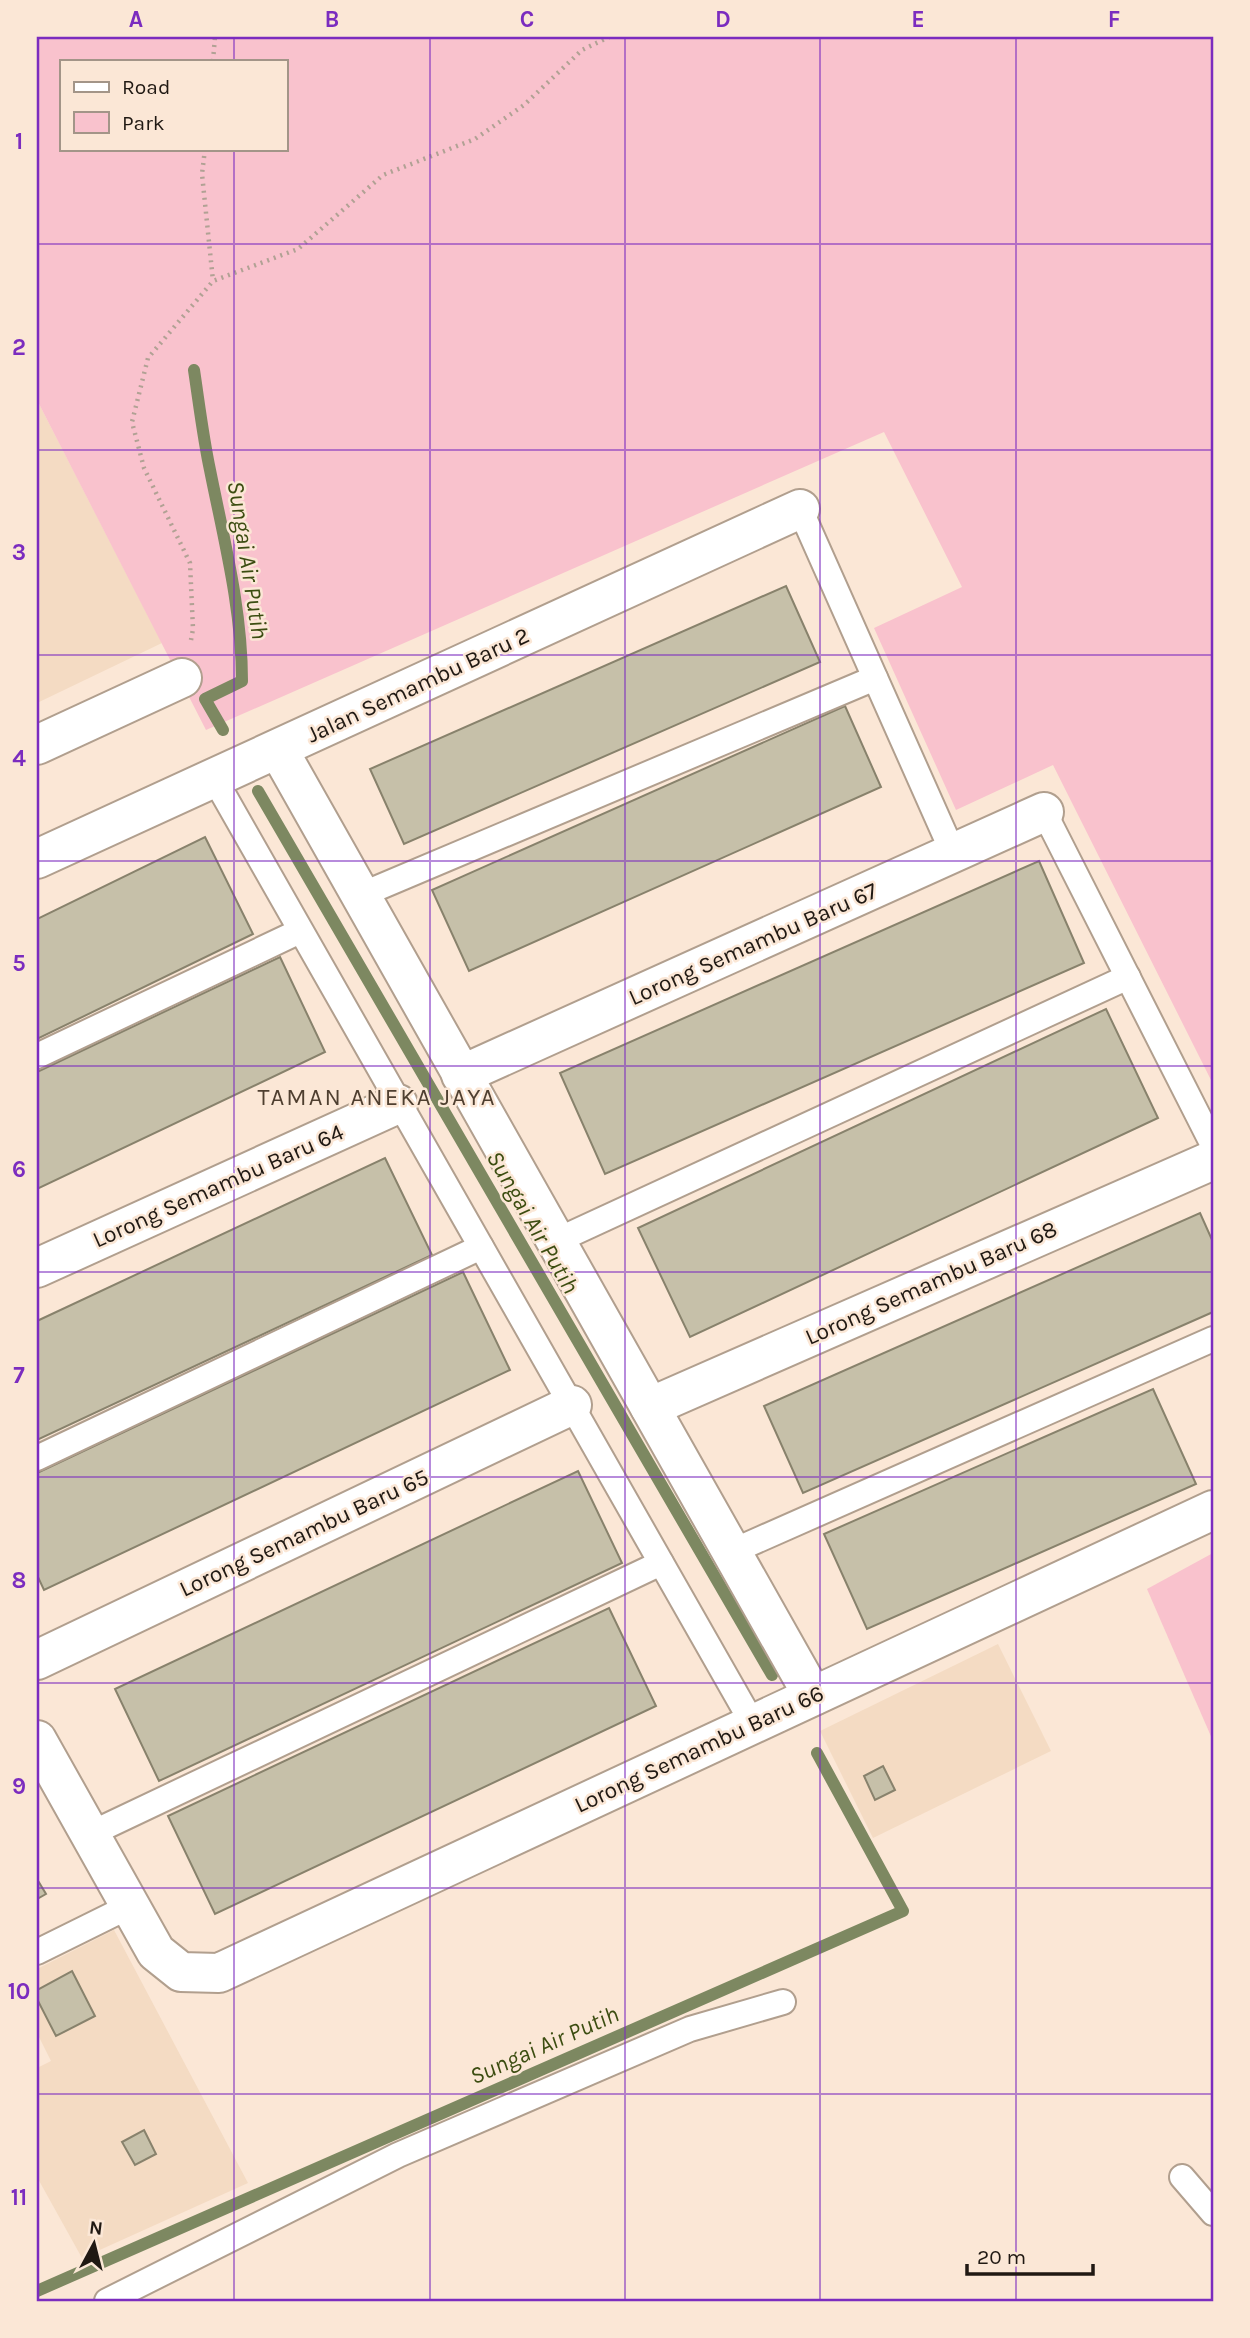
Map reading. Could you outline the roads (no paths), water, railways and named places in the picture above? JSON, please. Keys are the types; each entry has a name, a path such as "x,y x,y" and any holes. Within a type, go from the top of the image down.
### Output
{"street":[{"name":"Jalan Semambu Baru 2","path":"37,859 800,509"},
{"path":"37,745 182,678"},
{"path":"278,749 813,1696"},
{"name":"Lorong Semambu Baru 67","path":"461,1075 1044,812"},
{"name":"Lorong Semambu Baru 64","path":"37,1268 398,1104"},
{"name":"Lorong Semambu Baru 68","path":"650,1407 1213,1160"},
{"name":"Lorong Semambu Baru 65","path":"37,1660 572,1405"},
{"name":"Lorong Semambu Baru 66","path":"130,1906 156,1952 181,1972 219,1973 1213,1510"},
{"path":"37,1740 130,1906"}],"lane":[{"path":"800,509 953,853"},
{"path":"361,895 875,678"},
{"path":"214,778 753,1724"},
{"path":"1044,812 1213,1144"},
{"path":"37,1056 300,930"},
{"path":"556,1241 1128,977"},
{"path":"37,1458 481,1247"},
{"path":"731,1552 1213,1339"},
{"path":"90,1834 661,1563"},
{"path":"37,1952 130,1906"},
{"path":"107,2301 398,2155 690,2029 783,2002"},
{"path":"1182,2177 1213,2213"}],"waterway":[{"name":"Sungai Air Putih","path":"194,370 239,628 242,681 205,699 223,730"},
{"name":"Sungai Air Putih","path":"258,791 772,1675"},
{"name":"Sungai Air Putih","path":"37,2291 903,1911 817,1753"}],"district":[{"name":"TAMAN ANEKA JAYA","path":"377,1097"}]}
